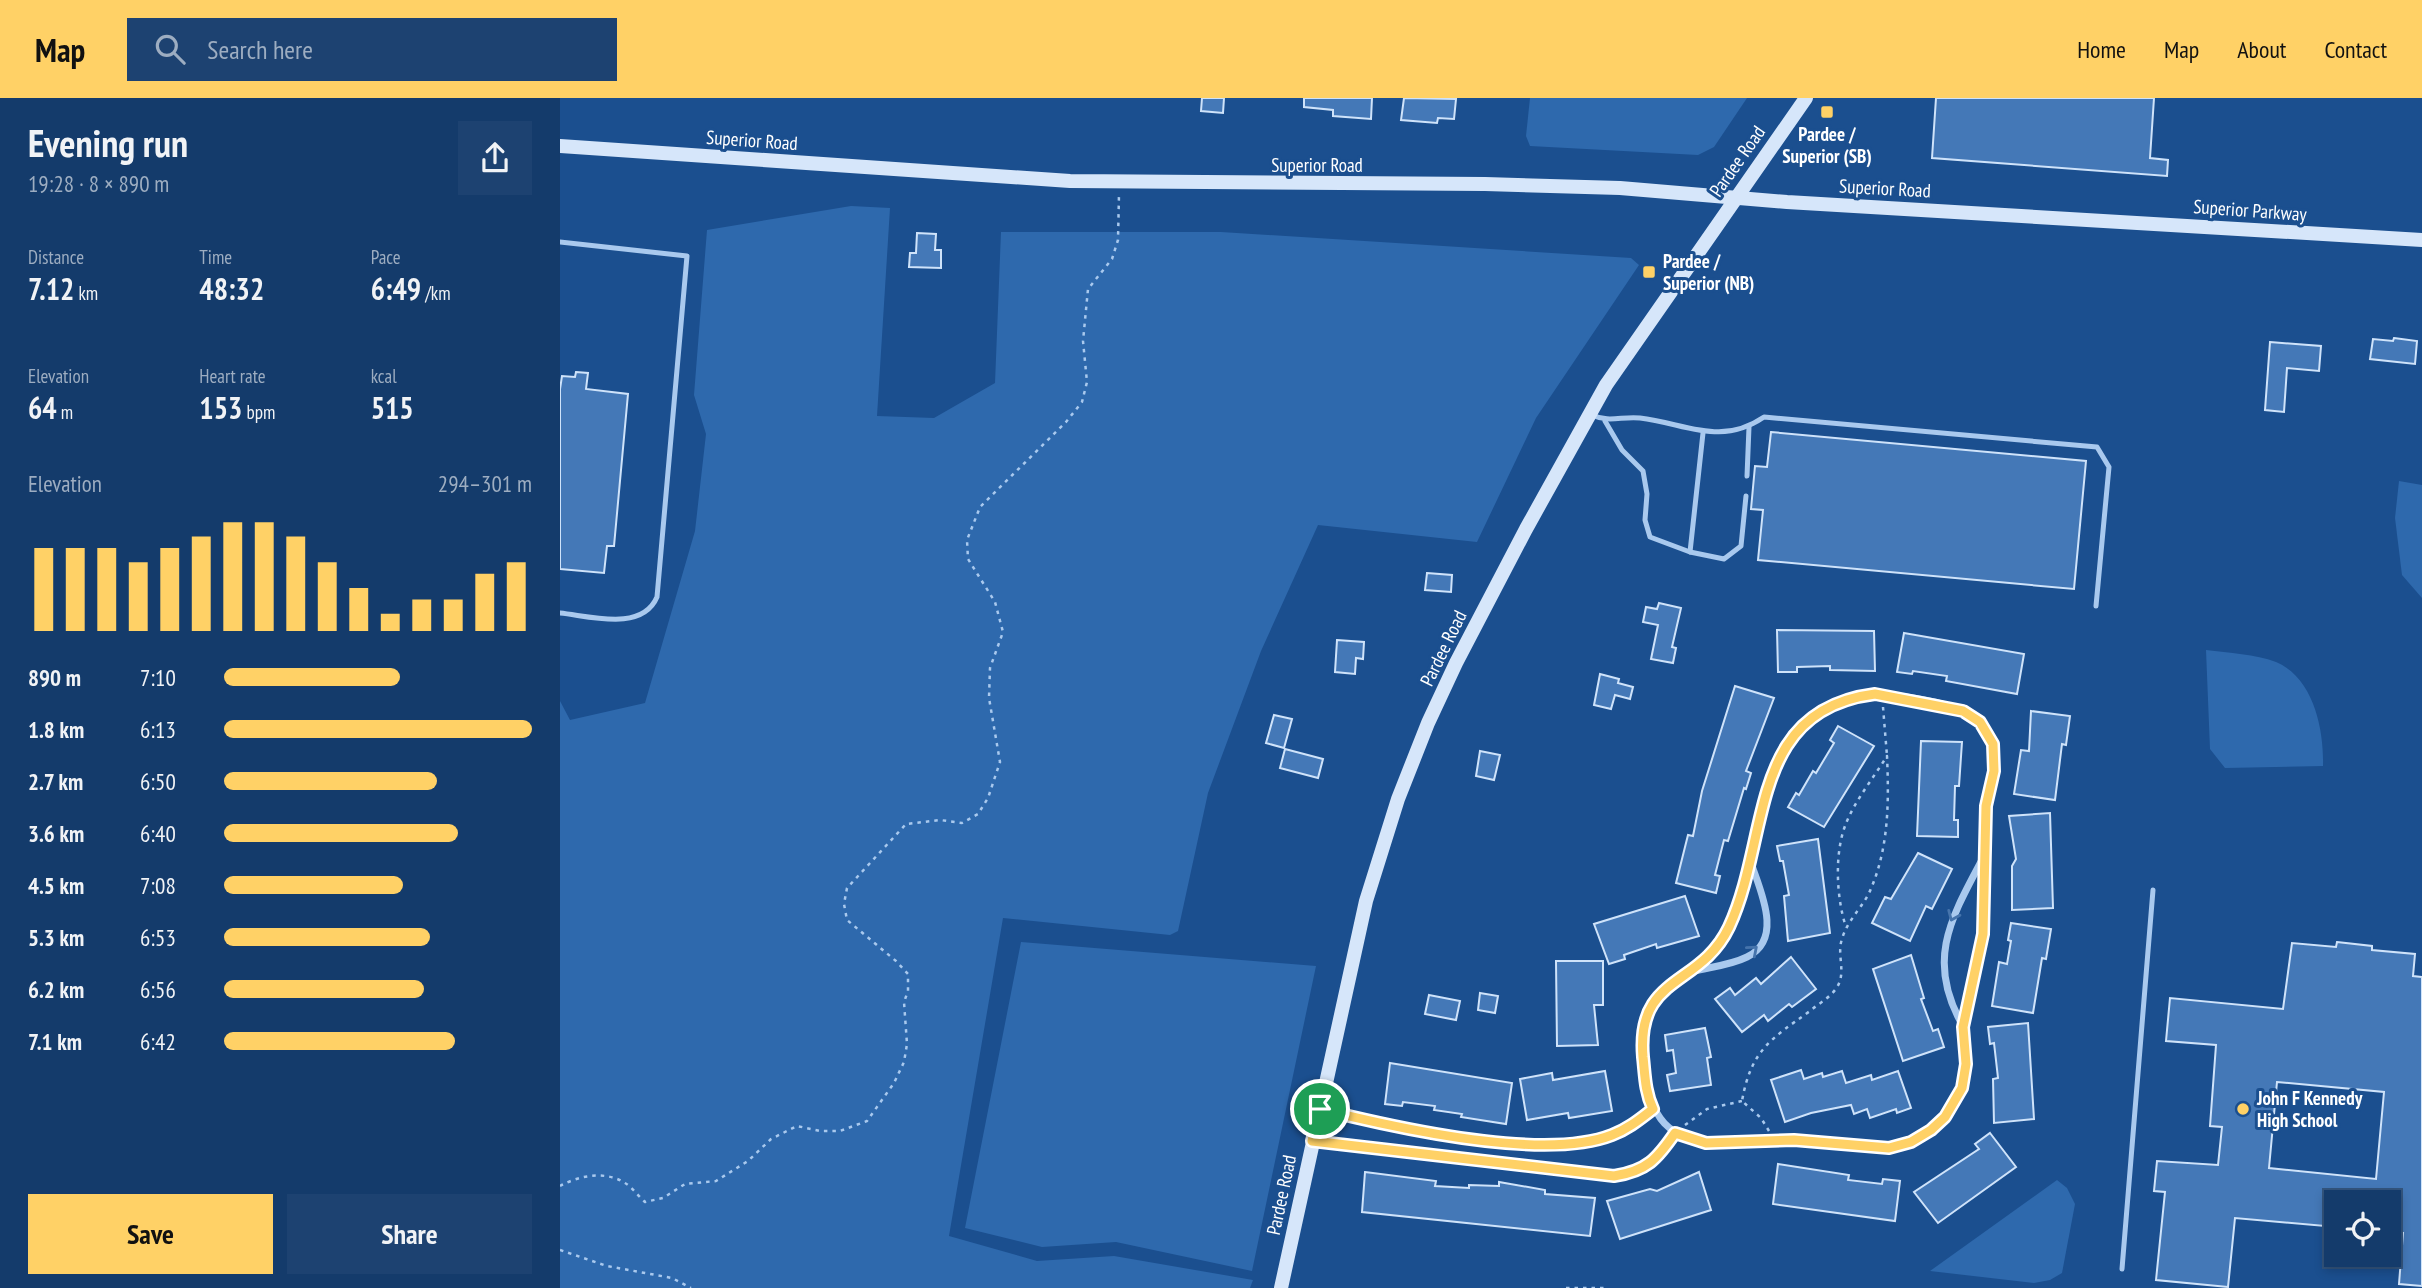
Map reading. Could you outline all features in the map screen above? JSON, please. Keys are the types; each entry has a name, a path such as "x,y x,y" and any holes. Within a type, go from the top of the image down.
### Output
{"main road":[{"name":"Pardee Road","path":"1280,1288 1366,901 1412,761 1455,663 1606,385 1806,98"},
{"name":"Superior Road","path":"560,145 962,175 1120,182 1533,185 2075,218"},
{"name":"Superior Parkway","path":"2075,218 2422,240"}],"street":[{"path":"1883,694 1963,711 1986,730 1993,744 1995,762 1986,806 1985,855 1983,934 1963,1027 1966,1064 1962,1088 1945,1117 1931,1130 1911,1142 1889,1148 1794,1140 1706,1143 1677,1134 1653,1109 1646,1085 1642,1043 1646,1014 1663,990 1705,961 1728,929 1776,764 1791,736 1806,720 1828,706 1853,697 1883,694"},
{"path":"1963,1027 1947,992 1943,959 1954,913 1985,855"},
{"path":"1690,972 1748,957 1759,948 1766,936 1767,914 1749,859"},
{"path":"1320,1109 1453,1136 1548,1146 1611,1136 1631,1126 1653,1109"},
{"path":"1312,1141 1614,1176 1644,1169 1677,1134"}],"lane":[{"path":"560,242 687,256 657,597 652,609 640,617 622,619 560,613"},
{"path":"1590,413 1605,421 1622,450 1643,471 1647,494 1645,520 1650,537 1690,552 1724,559 1741,546 1746,496"},
{"path":"1605,421 1638,418 1703,433 1749,428 1764,417 2097,447 2109,467 2096,606"},
{"path":"1747,476 1749,428"},
{"path":"1690,552 1703,433"},
{"path":"2122,1269 2153,890"}],"path":[{"path":"560,1186 575,1178 609,1177 625,1183 645,1202 663,1198 685,1184 716,1181 755,1156 771,1139 797,1126 820,1131 840,1131 867,1121 894,1083 904,1062 907,1044 903,1020 908,974 847,920 844,904 847,888 906,824 940,820 962,823 978,814 988,799 1000,762 989,698 990,667 1003,632 995,602 968,559 967,540 980,507 1066,422 1082,402 1087,382 1083,341 1088,289 1106,269 1118,240 1120,182"},
{"path":"1742,1101 1745,1084 1763,1046 1826,998 1838,985 1842,970 1840,943 1846,928 1868,894 1882,852 1888,789 1883,694"},
{"path":"1846,928 1839,880 1843,832 1849,817 1887,756"},
{"path":"1742,1101 1761,1118 1769,1131"},
{"path":"1677,1134 1689,1121 1707,1109 1742,1101"},
{"path":"560,1250 607,1266 672,1278 691,1288"},
{"path":"1566,1288 1606,1288"}],"shaded area":[{"path":"1530,98 1747,98 1714,147 1698,155 1530,146 1526,136"},
{"path":"851,206 890,208 877,416 934,418 995,383 1001,232 1221,232 1631,258 1639,265 1536,418 1477,542 1318,525 1261,651 1208,793 1178,931 1170,935 1003,918 949,1236 1037,1261 1114,1256 1253,1280 1250,1288 560,1288 560,701 570,720 645,703 695,531 706,434 694,395 707,230"},
{"path":"2399,481 2422,485 2422,598 2402,575 2395,518"},
{"path":"2206,650 2268,659 2289,670 2300,680 2308,692 2319,721 2323,766 2225,768 2210,749"},
{"path":"1021,942 1316,966 1252,1271 1116,1242 1042,1247 965,1228"},
{"path":"2057,1180 2067,1188 2075,1204 2062,1273 2050,1280 2034,1283 1930,1271"}],"building":[{"path":"1202,98 1224,98 1223,113 1201,111"},
{"path":"1304,98 1372,98 1371,119 1333,116 1333,110 1304,107"},
{"path":"1404,98 1456,99 1454,119 1438,118 1437,123 1401,120"},
{"path":"1936,98 2154,98 2150,158 2168,160 2167,176 1932,158"},
{"path":"917,233 936,234 935,250 941,250 941,268 909,267 910,253 916,253"},
{"path":"2394,338 2417,341 2415,364 2370,359 2373,339 2393,341"},
{"path":"2270,342 2321,346 2319,371 2287,368 2284,412 2265,410"},
{"path":"576,372 588,373 586,389 628,394 614,546 607,546 604,573 560,569 560,389 562,376 575,377"},
{"path":"1771,432 2086,461 2074,589 1758,560 1763,510 1751,509 1755,466 1767,467"},
{"path":"1427,573 1452,575 1451,592 1425,590"},
{"path":"1659,603 1681,608 1672,647 1676,648 1673,663 1651,659 1658,625 1643,622 1646,607 1657,609"},
{"path":"1777,630 1874,631 1875,671 1830,670 1830,666 1797,667 1797,672 1778,672"},
{"path":"1904,633 2024,654 2017,694 1946,681 1947,676 1913,671 1912,674 1897,672"},
{"path":"1337,640 1364,642 1363,659 1356,658 1355,674 1335,672"},
{"path":"1600,674 1619,679 1618,683 1633,687 1630,699 1615,695 1611,709 1594,705"},
{"path":"1735,686 1774,698 1746,771 1751,773 1728,841 1724,840 1715,875 1720,876 1716,893 1676,883 1688,835 1693,836 1702,791"},
{"path":"2031,711 2070,716 2066,745 2062,744 2055,800 2014,794 2021,750 2029,751"},
{"path":"1274,715 1292,719 1284,748 1266,743"},
{"path":"1838,726 1874,746 1824,827 1788,807 1796,793 1799,795 1813,771 1816,773 1834,743 1830,740"},
{"path":"1921,741 1962,742 1959,786 1955,786 1954,820 1958,820 1958,837 1917,836"},
{"path":"1285,749 1323,759 1318,778 1280,768"},
{"path":"1480,751 1500,755 1494,780 1476,776"},
{"path":"2050,813 2053,908 2012,910 2012,866 2016,859 2009,816"},
{"path":"1818,839 1830,933 1788,941 1784,896 1789,895 1783,861 1780,861 1777,846"},
{"path":"1918,853 1952,869 1932,909 1926,906 1910,941 1872,923 1885,897 1891,899"},
{"path":"1685,896 1699,936 1657,948 1656,944 1624,955 1625,959 1609,964 1594,924"},
{"path":"2011,923 2051,929 2046,959 2042,958 2033,1013 1992,1006 1999,962 2007,964"},
{"name":"John F Kennedy High School","path":"2337,942 2372,946 2372,950 2415,954 2413,976 2422,977 2422,1286 2399,1284 2403,1233 2401,1190 2324,1190 2324,1226 2235,1218 2228,1287 2156,1280 2165,1192 2154,1191 2157,1161 2218,1165 2222,1127 2210,1126 2216,1045 2166,1041 2170,998 2283,1009 2292,943 2336,947","holes":["2277,1082 2384,1092 2376,1179 2269,1168"]},
{"path":"1911,955 1924,998 1921,999 1933,1031 1938,1029 1944,1047 1903,1061 1873,969"},
{"path":"1791,957 1816,989 1792,1007 1789,1004 1768,1021 1764,1015 1742,1032 1715,999 1730,988 1735,995 1756,978 1761,984"},
{"path":"1556,961 1603,961 1603,1005 1594,1005 1598,1045 1557,1046"},
{"path":"1480,993 1498,996 1495,1013 1478,1010"},
{"path":"1429,995 1460,1001 1456,1020 1425,1014"},
{"path":"2028,1023 2034,1119 1994,1123 1993,1079 1998,1078 1994,1043 1990,1044 1988,1027"},
{"path":"1705,1028 1711,1057 1707,1058 1711,1085 1670,1091 1667,1075 1676,1073 1673,1050 1667,1051 1665,1035"},
{"path":"1390,1063 1512,1083 1506,1124 1461,1117 1462,1114 1434,1110 1435,1106 1403,1102 1402,1106 1385,1104"},
{"path":"1801,1070 1804,1079 1822,1073 1823,1077 1842,1071 1846,1083 1871,1075 1872,1080 1898,1071 1911,1108 1897,1113 1896,1109 1870,1118 1867,1109 1854,1114 1851,1105 1811,1113 1785,1122 1771,1080"},
{"path":"1605,1071 1612,1111 1569,1118 1568,1113 1527,1120 1520,1079 1552,1073 1553,1080"},
{"path":"1990,1133 2016,1167 1938,1223 1914,1192 1979,1149 1975,1144"},
{"path":"1778,1164 1849,1175 1848,1180 1882,1184 1883,1179 1900,1181 1895,1221 1773,1204"},
{"path":"1365,1172 1436,1181 1435,1186 1469,1188 1469,1185 1499,1186 1499,1182 1545,1190 1545,1194 1595,1198 1590,1236 1362,1212"},
{"path":"1699,1172 1711,1210 1620,1239 1607,1201 1650,1189 1657,1191"}],"place":[{"name":"Pardee / Superior (SB)","path":"1827,112"},
{"name":"Pardee / Superior (NB)","path":"1649,272"},
{"name":"John F Kennedy High School","path":"2243,1109"}],"route":[{"path":"1875,694 1963,711 1980,722 1986,730 1993,744 1995,762 1986,806 1983,934 1963,1027 1966,1064 1962,1088 1945,1117 1931,1130 1911,1142 1889,1148 1794,1140 1706,1143 1675,1133 1658,1157 1644,1169 1614,1176 1594,1175 1312,1141 1320,1109 1453,1136 1529,1146 1584,1142 1611,1136 1631,1126 1653,1109 1648,1098 1642,1043 1646,1014 1663,990 1705,961 1728,929 1735,913 1776,764 1791,736 1806,720 1828,706 1853,697 1875,694"}]}
